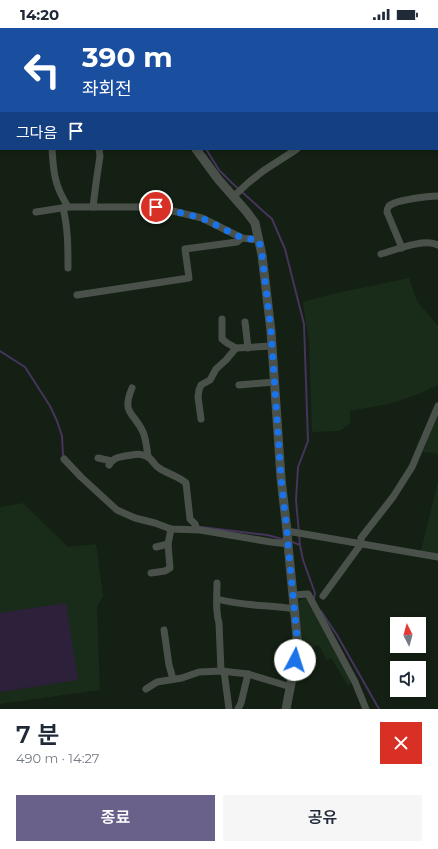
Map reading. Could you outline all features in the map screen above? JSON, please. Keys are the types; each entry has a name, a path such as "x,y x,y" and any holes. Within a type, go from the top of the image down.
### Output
{"street":[{"path":"52,150 56,184 66,208 68,268"},
{"path":"93,207 100,161 99,150"},
{"path":"197,150 218,179 235,195 255,223 262,255 272,346 281,478 289,538 298,647 286,709"},
{"path":"235,195 263,171 295,150"},
{"path":"402,248 387,212 387,208 396,203 427,196 438,196"},
{"path":"36,212 66,208 156,207 202,218 242,238 259,240"},
{"path":"77,295 189,278 185,249 237,242 242,238"},
{"path":"381,254 425,242 438,245"},
{"path":"222,319 222,339 227,344 236,348 272,346"},
{"path":"245,322 248,348"},
{"path":"201,419 198,397 201,385 210,380 216,369 236,348"},
{"path":"239,385 274,382"},
{"path":"132,388 128,405 129,410 142,430 148,457"},
{"path":"323,596 361,544 361,538 393,497 412,467 438,406"},
{"path":"98,458 111,463 119,457 138,453 148,457 154,462 157,468 181,479 186,483 190,519 196,527"},
{"path":"64,459 117,510 135,518 155,522 171,529 196,527 271,542 304,534 438,557"},
{"path":"151,573 166,571 170,568 168,544 171,529"},
{"path":"156,547 168,544"},
{"path":"217,582 216,610 219,623 223,671 229,709"},
{"path":"293,595 308,594 355,682 366,709"},
{"path":"217,599 244,604 294,609"},
{"path":"164,630 169,665 173,679"},
{"path":"146,689 157,682 182,678 199,672 223,671 248,674 290,687"},
{"path":"238,709 241,703 248,674"}],"shaded area":[{"path":"409,278 417,301 438,326 438,385 419,394 389,404 350,411 350,424 339,431 312,432 309,342 303,302 332,294"},
{"path":"438,414 438,458 436,453 423,452"},
{"path":"438,482 438,554 421,551"},
{"path":"23,503 68,547 96,544 103,596 97,607 100,690 0,704 0,507"},
{"path":"307,597 353,682 348,686 331,658 327,660 319,645 307,649 304,647 296,602"},
{"path":"66,603 78,680 0,692 0,613"}],"waterway":[{"path":"207,150 219,170 272,219 285,249 304,324 308,441 298,467 296,500 300,545 303,560 315,593 314,599"},
{"path":"0,351 25,367 50,406 62,436 63,455 65,457"},
{"path":"201,527 267,535 286,540"},
{"path":"290,541 300,545"},
{"path":"321,611 337,635 379,709"}],"route":[{"path":"156,207 202,218 242,238 259,240 271,331 281,478 298,647 295,660"}]}
